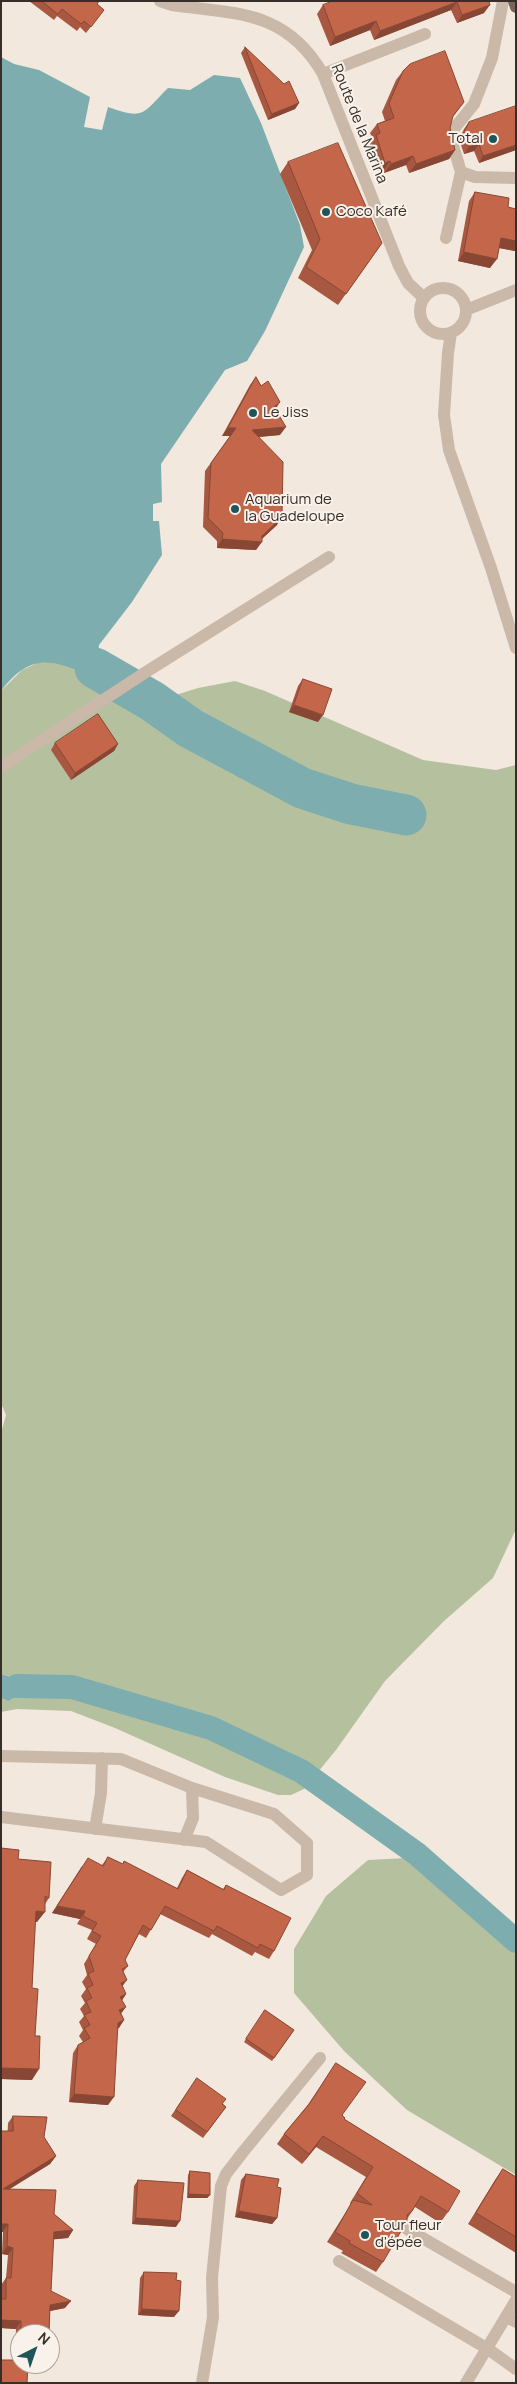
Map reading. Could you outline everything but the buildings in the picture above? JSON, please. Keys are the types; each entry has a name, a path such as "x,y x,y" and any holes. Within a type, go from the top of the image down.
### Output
{"main road":[{"path":"514,1 516,6"}],"street":[{"name":"Route de la Marina","path":"160,1 172,6 245,15 274,23 296,38 311,52 323,74 399,266 408,283 424,298"},
{"path":"446,238 461,172 451,139 453,130 474,104 492,58 503,1"},
{"path":"323,74 425,34"},
{"path":"461,172 476,177 516,178"},
{"path":"449,289 460,296 466,310 462,324 451,333 438,334 427,328 421,317 424,298 435,290 449,289"},
{"path":"466,310 516,290"},
{"path":"451,333 444,415 449,450 491,568 515,645"},
{"path":"1,767 146,672 329,557"},
{"path":"1,1756 121,1759 192,1788 274,1814 308,1843 307,1875 281,1890 206,1842 1,1818"},
{"path":"95,1829 101,1793 102,1758"},
{"path":"184,1840 193,1818 192,1788"},
{"path":"202,2383 213,2317 212,2278 221,2186 226,2174 243,2152 320,2058"},
{"path":"406,2229 516,2292"},
{"path":"339,2261 488,2350 516,2369"},
{"path":"466,2383 511,2320 516,2300"}],"green space":[{"path":"39,662 58,662 78,671 131,704 147,704 198,688 235,681 265,691 423,760 496,770 516,765 516,1529 493,1578 444,1621 385,1681 336,1750 304,1789 291,1795 278,1795 225,1777 115,1728 71,1711 17,1709 1,1712 1,1698 8,1701 14,1678 1,1674 1,1433 6,1415 1,1403 1,691 22,670"},
{"path":"406,1858 435,1873 516,1945 516,2175 407,2110 344,2051 294,1993 294,1949 326,1896 368,1860"}],"water":[{"path":"1,57 14,64 39,70 90,97 84,127 102,130 108,107 136,114 147,109 168,88 190,90 214,75 240,78 261,123 300,225 304,247 265,331 247,361 225,370 161,464 162,502 153,504 153,521 159,521 162,555 132,602 99,645 98,655 103,662 87,675 62,665 51,663 30,665 11,679 1,691"},
{"path":"1,1674 14,1678 18,1695 8,1701 1,1698"}],"waterway":[{"path":"95,668 152,701 190,728 302,788 351,804 406,815"},
{"path":"17,1686 72,1687 211,1728 301,1771 417,1854 516,1941"}],"place":[{"name":"Total","path":"493,139"},
{"name":"Coco Kafé","path":"326,212"},
{"name":"Le Jiss","path":"253,413"},
{"name":"Aquarium de la Guadeloupe","path":"235,509"},
{"name":"Tour fleur d'épée","path":"365,2235"}]}
